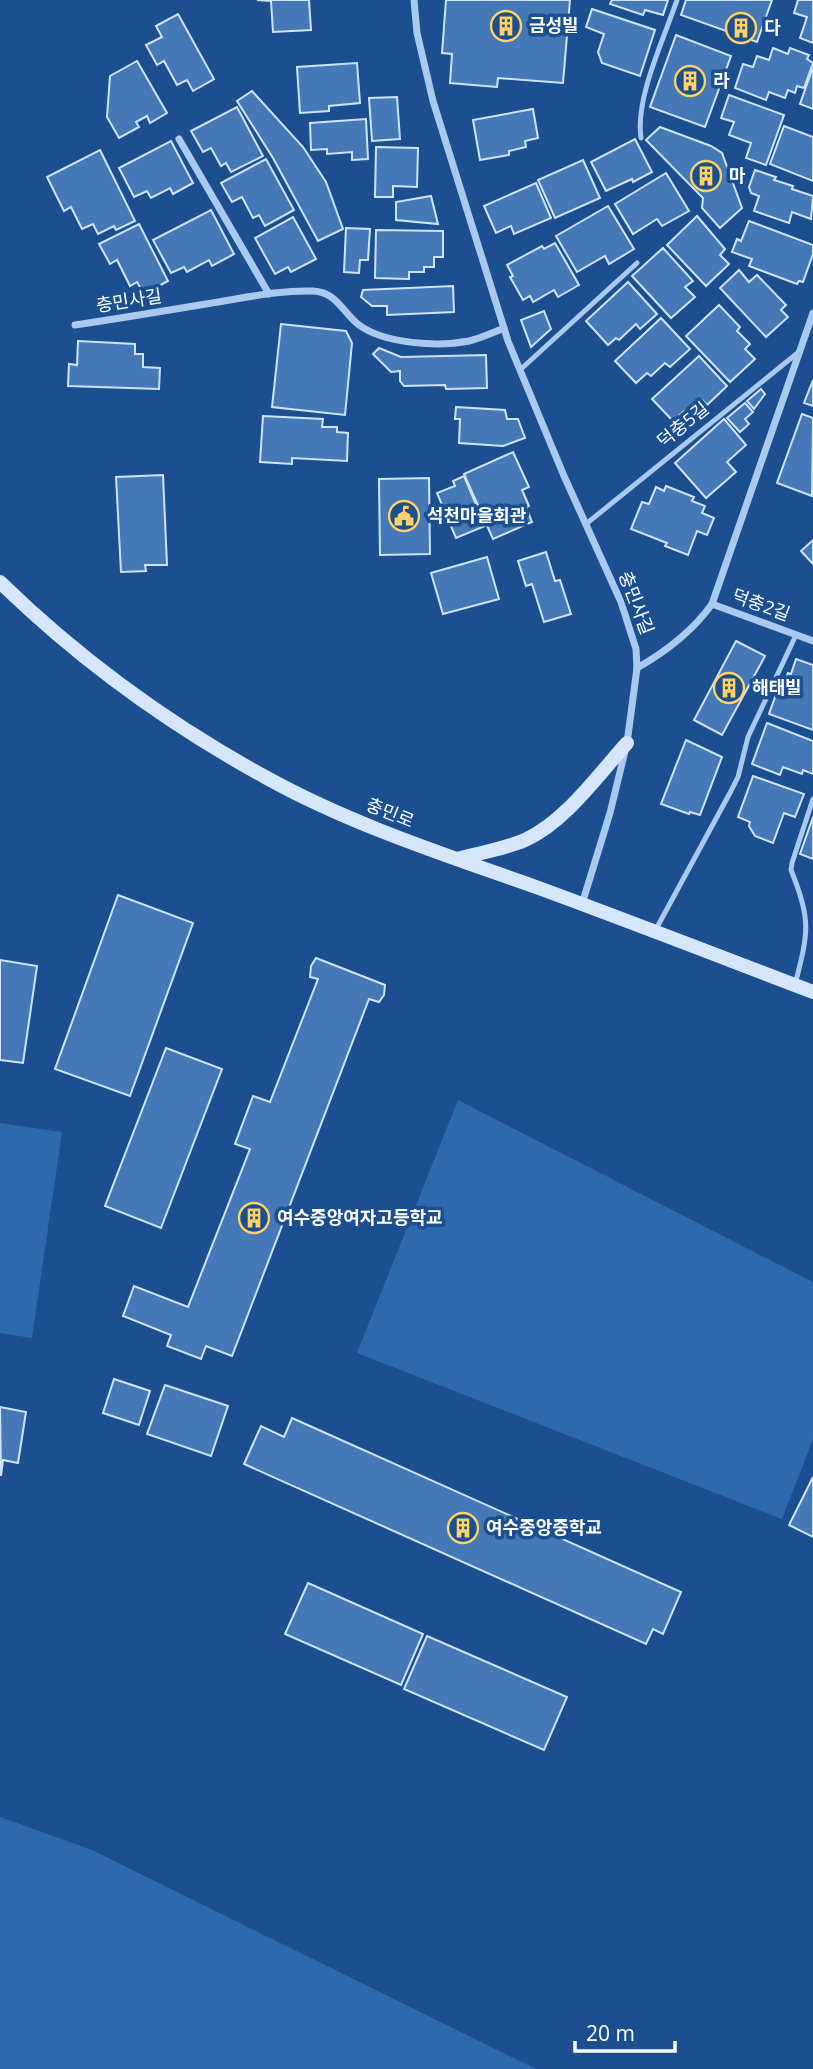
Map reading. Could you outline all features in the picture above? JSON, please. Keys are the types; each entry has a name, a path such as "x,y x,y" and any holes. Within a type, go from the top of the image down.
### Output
{"street":[{"name":"충민사길","path":"414,0 416,33 433,101 503,327 632,633 637,668 627,743 610,813 582,904"},
{"path":"179,139 269,294"},
{"name":"충민사길","path":"75,325 269,294 316,291 327,294 370,332 396,340 433,343 467,341 503,327"},
{"path":"712,604 813,313"},
{"name":"충민로","path":"0,582 78,653 141,699 268,779 321,805 456,859 813,992"},
{"name":"덕충2길","path":"637,668 683,637 700,622 712,604 813,641"},
{"path":"456,859 514,844 536,834 568,808 627,743"}],"lane":[{"path":"642,138 640,120 644,96 677,0"},
{"path":"520,370 637,263"},
{"path":"806,334 813,329"},
{"name":"덕충5길","path":"586,524 800,351"},
{"path":"654,931 738,777 748,737 796,635"},
{"path":"795,985 807,928 806,912 792,863 813,799"}],"shaded area":[{"path":"458,1100 813,1282 813,1439 782,1519 357,1353"},
{"path":"0,1123 62,1132 32,1338 0,1333"},
{"path":"0,1817 92,1850 536,2069 0,2069"}],"building":[{"path":"257,0 309,0 311,30 273,32 271,1"},
{"name":"금성빌","path":"446,0 570,0 563,83 498,78 497,87 450,83 452,54 442,53"},
{"path":"612,0 668,0 663,15 645,10 643,15 610,4"},
{"name":"다","path":"686,0 772,0 757,42 681,15"},
{"path":"798,0 813,0 813,43 800,38 807,17 794,13"},
{"path":"592,9 655,30 640,76 602,63 598,52 604,34 586,27"},
{"path":"178,14 214,79 193,91 187,80 177,85 164,61 157,65 146,45 162,37 156,26"},
{"name":"라","path":"676,35 731,56 705,127 650,107"},
{"path":"773,48 788,54 790,48 809,55 807,59 813,63 804,88 797,86 795,93 788,90 785,98 769,92 766,100 735,88 743,64 753,67 757,56 769,60"},
{"path":"137,61 167,113 150,123 147,116 136,122 139,127 119,138 107,117 110,76"},
{"path":"357,63 360,103 329,106 329,111 300,113 297,67"},
{"path":"813,67 813,109 800,104"},
{"path":"252,91 303,147 326,182 343,229 318,241 273,158 237,101"},
{"path":"729,95 784,115 766,165 746,158 751,143 729,135 734,122 721,118"},
{"path":"397,97 400,139 372,141 369,98"},
{"path":"237,107 263,156 231,172 226,163 221,166 211,148 203,152 191,131"},
{"path":"533,109 538,138 525,141 526,147 509,151 509,155 480,160 473,120"},
{"path":"366,119 368,159 352,160 352,152 327,154 327,149 311,150 310,123"},
{"path":"784,126 813,137 813,181 770,164"},
{"name":"마","path":"660,127 711,146 722,153 742,208 720,228 702,208 703,198 646,140"},
{"path":"635,139 652,172 606,191 591,162"},
{"path":"171,141 193,183 173,194 170,188 151,198 147,191 134,197 119,168"},
{"path":"376,147 418,148 417,187 393,186 393,197 375,197"},
{"path":"100,150 135,221 116,230 114,226 98,234 93,224 82,229 71,207 64,211 47,177"},
{"path":"266,159 294,210 265,226 259,215 253,218 242,197 232,202 221,183"},
{"path":"583,160 600,198 555,218 538,180"},
{"path":"755,170 776,177 774,180 793,186 792,189 813,196 811,219 792,212 789,223 754,211 759,196 751,193 749,187"},
{"path":"666,173 689,211 662,226 657,219 633,234 615,204"},
{"path":"536,183 551,218 514,234 511,226 496,233 484,206"},
{"path":"431,196 438,224 396,220 396,202"},
{"path":"608,206 634,249 609,264 605,256 577,272 556,236"},
{"path":"211,210 234,254 212,266 209,260 187,272 184,267 171,273 153,240"},
{"path":"697,216 725,249 720,255 729,264 706,286 667,245"},
{"path":"293,217 316,259 291,272 288,267 275,274 255,238"},
{"path":"749,221 813,245 813,254 803,282 799,281 797,284 749,266 752,259 732,252 737,239 741,241"},
{"path":"139,224 168,281 144,294 137,282 130,286 117,260 110,264 99,244"},
{"path":"346,228 370,229 368,260 360,260 359,273 344,272"},
{"path":"376,230 443,231 443,257 434,257 434,267 424,267 424,272 409,272 409,279 375,278"},
{"path":"555,243 579,285 558,297 554,290 533,302 530,296 523,300 510,277 513,276 507,265 542,246 544,249"},
{"path":"663,248 693,281 685,287 695,297 671,318 632,276"},
{"path":"739,270 749,282 757,275 786,305 781,310 788,317 766,337 720,288"},
{"path":"628,282 657,314 640,329 636,324 619,340 616,338 608,345 586,321"},
{"path":"453,286 454,312 387,315 387,306 372,306 361,297 363,290"},
{"path":"719,305 740,327 737,331 750,344 745,349 755,359 730,382 686,336"},
{"path":"544,311 551,329 531,347 521,320"},
{"path":"661,318 690,349 670,367 665,363 651,376 647,373 636,383 615,361"},
{"path":"281,324 346,331 352,343 345,415 272,407"},
{"path":"78,341 135,344 135,354 143,354 143,367 160,368 159,389 68,386 69,364 77,365"},
{"path":"379,348 401,357 486,355 487,388 404,386 400,381 400,371 391,372 373,354"},
{"path":"699,356 727,386 707,405 702,400 688,414 684,411 673,421 652,399"},
{"path":"813,380 813,406 804,403"},
{"path":"761,389 765,394 754,409 747,401"},
{"path":"745,403 753,412 745,419 749,424 740,432 727,418"},
{"path":"456,407 505,410 507,419 518,419 525,438 503,446 459,443 460,419 455,419"},
{"path":"802,414 813,418 812,496 777,483"},
{"path":"263,416 323,419 322,427 337,427 337,432 348,433 347,461 292,458 292,464 260,462"},
{"path":"724,419 746,445 727,462 736,472 706,498 675,463"},
{"path":"513,452 529,487 522,490 532,522 493,539 464,474"},
{"path":"163,475 167,565 145,565 146,571 121,572 116,477"},
{"path":"464,476 485,526 456,538 437,493 455,486 453,481"},
{"name":"석천마을회관","path":"429,478 430,554 380,555 379,479"},
{"path":"666,486 694,497 692,501 705,506 702,513 714,518 707,535 697,531 688,555 665,546 667,543 631,529 642,502 649,504 656,487 664,491"},
{"path":"813,540 813,564 801,551"},
{"path":"546,552 555,581 560,580 571,614 544,622 532,584 526,586 518,561"},
{"path":"487,557 499,599 443,614 431,573"},
{"name":"해태빌","path":"736,641 765,656 722,735 694,720"},
{"path":"796,659 813,665 813,730 769,714 778,689 782,690"},
{"path":"767,723 813,741 813,774 803,770 802,774 783,767 780,775 752,764"},
{"path":"686,740 722,757 700,815 661,804"},
{"path":"753,776 804,794 795,817 784,813 773,843 755,836 749,826 750,822 738,817"},
{"path":"813,817 813,859 800,854"},
{"path":"118,895 193,923 130,1096 55,1069"},
{"name":"여수중앙여자고등학교","path":"316,958 385,985 384,995 379,1002 369,999 232,1356 206,1346 201,1359 167,1346 171,1335 123,1316 134,1286 188,1307 250,1149 235,1144 253,1096 270,1102 318,979 310,977 311,966"},
{"path":"0,960 37,966 23,1063 0,1060"},
{"path":"166,1048 222,1069 161,1228 105,1206"},
{"path":"114,1379 150,1391 139,1425 103,1413"},
{"path":"165,1385 228,1406 211,1456 147,1434"},
{"path":"0,1407 26,1412 18,1463 3,1460 1,1476"},
{"name":"여수중앙중학교","path":"292,1418 681,1592 663,1634 653,1629 646,1644 244,1464 261,1426 284,1437"},
{"path":"813,1477 813,1537 789,1525"},
{"path":"308,1583 423,1634 401,1685 285,1634"},
{"path":"427,1636 567,1697 544,1750 404,1689"}],"place":[{"name":"금성빌","path":"506,26"},
{"name":"다","path":"741,28"},
{"name":"라","path":"690,81"},
{"name":"마","path":"706,176"},
{"name":"석천마을회관","path":"404,516"},
{"name":"해태빌","path":"729,688"},
{"name":"여수중앙여자고등학교","path":"254,1218"},
{"name":"여수중앙중학교","path":"463,1528"}]}
